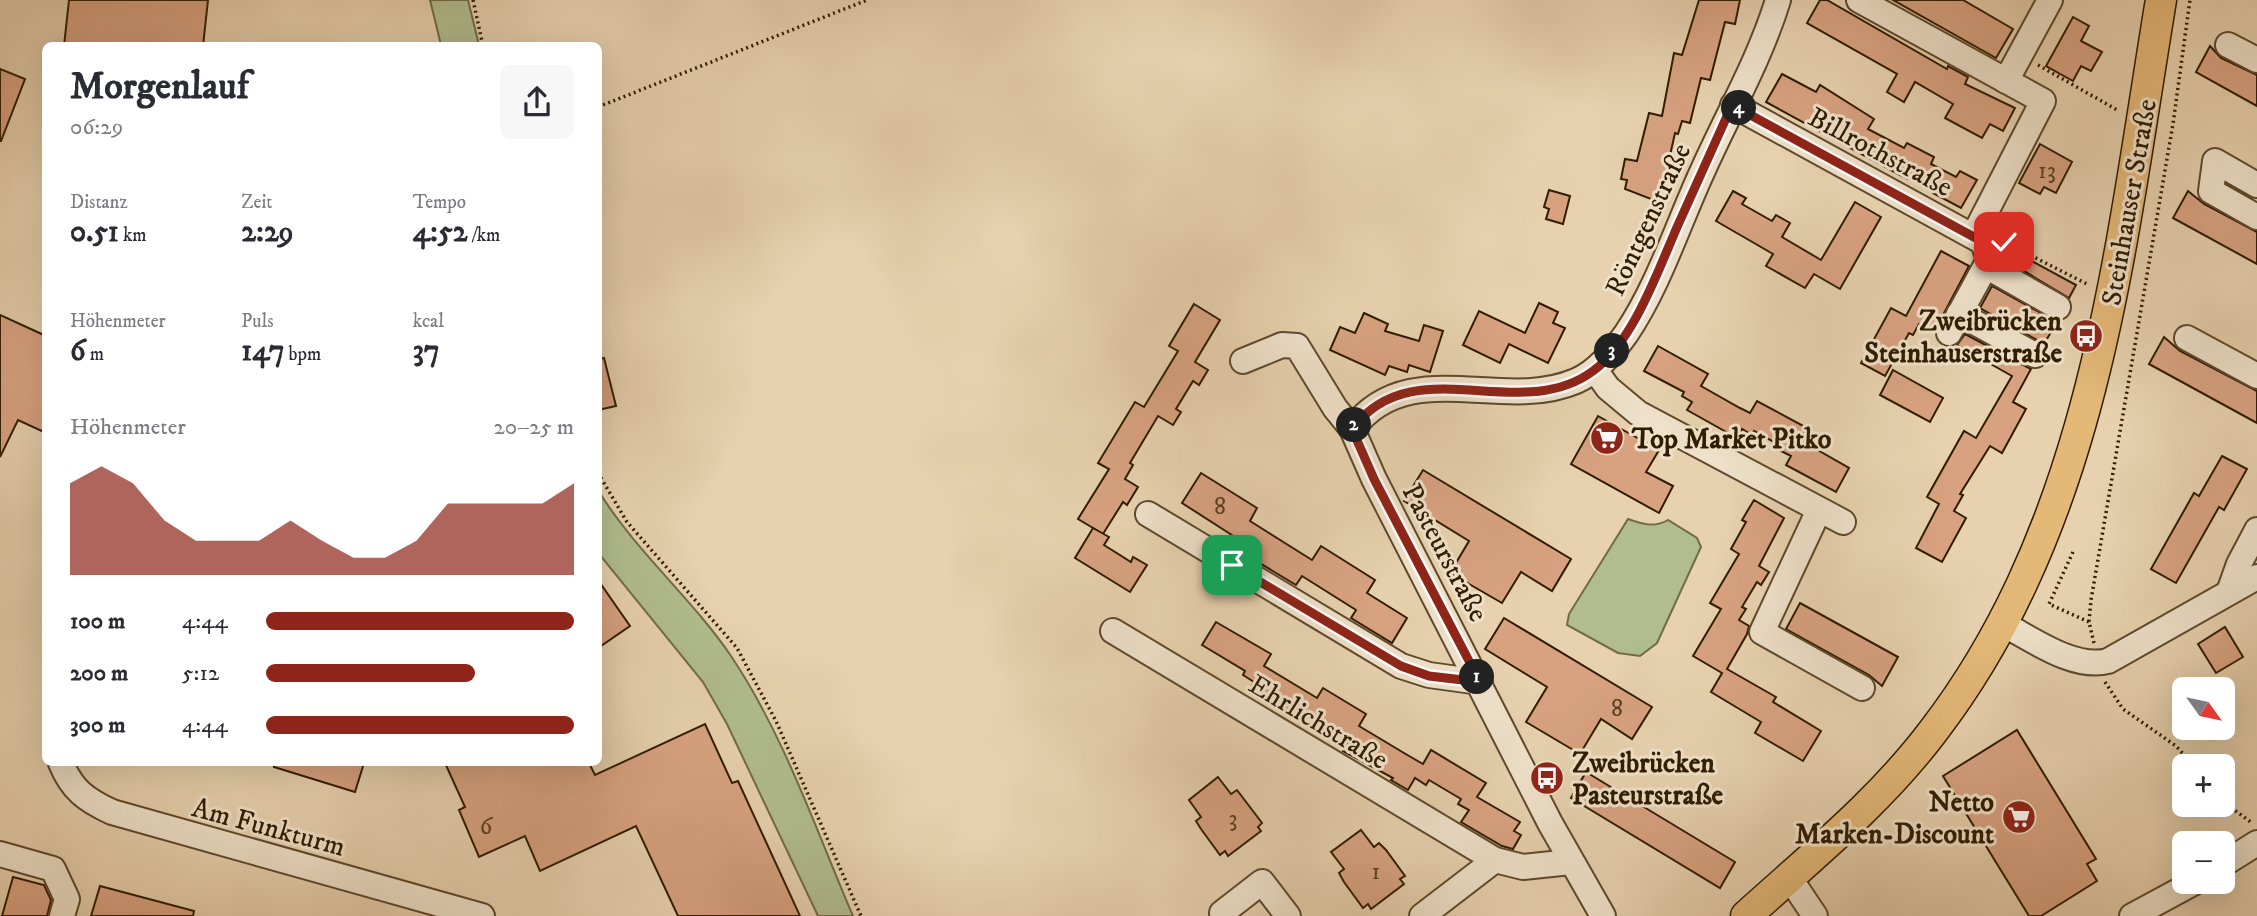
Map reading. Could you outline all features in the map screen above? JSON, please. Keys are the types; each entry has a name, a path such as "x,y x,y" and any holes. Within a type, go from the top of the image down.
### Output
{"main road":[{"name":"Steinhauser Straße","path":"1746,916 1877,798 1902,769 1966,684 2003,624 2038,552 2084,418 2113,295 2161,0"}],"street":[{"name":"Röntgenstraße","path":"1352,429 1384,398 1410,390 1434,388 1490,393 1529,391 1577,381 1595,370 1626,333 1652,284 1758,52 1778,0"},
{"path":"1859,0 2043,101 1981,248 1954,323 2035,355"},
{"path":"2006,81 2050,0"},
{"path":"2228,45 2257,60"},
{"name":"Billrothstraße","path":"1732,105 1981,248 2058,307"},
{"path":"2257,185 2214,161 2211,191 2257,217"},
{"path":"2187,338 2257,376"},
{"name":"Pasteurstraße","path":"1243,362 1282,345 1297,346 1335,408 1352,429 1374,479 1571,862 1603,916"},
{"path":"1595,370 1608,388 1638,412 1843,523"},
{"path":"1819,510 1762,632 1861,688"},
{"path":"1148,514 1401,666 1429,676 1480,682"},
{"path":"2229,592 2239,564 2257,530"},
{"path":"2003,624 2067,656 2102,663 2257,578"},
{"name":"Ehrlichstraße","path":"1114,631 1495,860 1523,867 1571,862"},
{"name":"Am Funkturm","path":"62,766 78,794 112,812 482,916"},
{"path":"2235,857 2257,843"},
{"path":"0,854 53,870 67,899 62,916"},
{"path":"1422,916 1495,860"},
{"path":"1789,877 1815,916"},
{"path":"1224,916 1222,913 1262,882 1288,916"},
{"path":"2132,916 2173,894"}],"path":[{"path":"473,0 482,42"},
{"path":"602,105 867,0"},
{"path":"2183,754 2115,700 2089,622 2173,124 2190,0"},
{"path":"2021,56 2142,124"},
{"path":"1981,248 1993,239 2004,242 2113,295"},
{"path":"602,480 626,522 737,648 776,721 861,916"},
{"path":"2073,552 2049,604 2089,622"},
{"path":"2235,810 2257,824"}],"green space":[{"path":"430,0 468,0 478,42 440,42"},
{"path":"602,496 629,533 715,634 750,686 798,783 853,916 818,916 727,724 703,682 602,558"},
{"path":"1628,519 1653,525 1668,520 1697,538 1701,547 1657,643 1640,656 1618,653 1567,625 1569,614"}],"building":[{"path":"69,0 208,0 203,42 64,42"},
{"path":"1699,0 1740,0 1735,24 1725,22 1710,80 1701,78 1690,123 1682,121 1678,134 1675,133 1663,187 1659,186 1656,201 1625,189 1627,180 1621,179 1625,159 1637,161 1649,113 1662,116 1674,53 1682,55"},
{"path":"1820,0 1827,0 1947,69 1948,66 1968,77 1965,84 2015,108 2003,131 1990,124 1982,138 1945,118 1953,104 1915,82 1904,102 1887,92 1897,74 1807,23"},
{"path":"1893,0 1963,0 2013,29 1996,58"},
{"path":"2073,17 2089,26 2081,41 2102,52 2091,71 2081,66 2073,81 2046,66"},
{"path":"2210,46 2221,58 2257,75 2257,106 2196,72"},
{"path":"0,69 25,79 1,141 0,141"},
{"path":"1782,74 1816,92 1820,85 1874,119 1868,129 1904,148 1907,143 1934,157 1931,164 1956,177 1960,171 1977,180 1961,208 1933,193 1935,189 1910,173 1907,179 1766,102"},
{"path":"2040,144 2072,162 2056,193 2044,187 2040,194 2019,183"},
{"path":"1549,190 1570,196 1563,224 1546,219 1549,209 1544,207"},
{"path":"1733,191 1746,198 1742,204 1772,221 1776,215 1790,223 1782,237 1821,260 1855,202 1881,217 1840,289 1814,274 1805,288 1766,266 1773,254 1716,221"},
{"path":"2188,191 2204,204 2257,232 2257,264 2173,218"},
{"path":"2006,247 2076,285 2069,298 2004,259"},
{"path":"1941,251 1969,266 1934,332 1919,324 1913,335 1909,333 1885,376 1861,363 1891,308 1906,316"},
{"path":"1992,286 2057,322 2044,344 1980,308"},
{"path":"1539,303 1558,312 1553,323 1565,328 1548,363 1509,344 1500,363 1463,345 1479,311 1525,333"},
{"path":"1194,304 1220,320 1195,362 1208,370 1199,385 1193,381 1176,409 1181,412 1173,425 1158,416 1130,463 1133,465 1125,479 1138,487 1127,505 1123,502 1103,534 1078,519 1109,469 1098,463 1135,402 1144,407 1178,351 1169,346"},
{"path":"1364,313 1388,324 1385,331 1419,341 1424,325 1443,331 1430,372 1409,365 1407,372 1389,366 1385,375 1330,350 1340,327 1355,333"},
{"path":"0,315 42,334 42,431 18,420 0,457"},
{"path":"1965,334 2031,369 2013,402 2026,409 2002,453 1990,446 1960,494 1963,495 1954,511 1966,518 1942,562 1916,548 1939,504 1927,497 1964,431 1976,438 2012,376 1957,345"},
{"path":"2164,337 2180,351 2257,391 2257,423 2149,364"},
{"path":"1658,346 1708,374 1701,386 1740,408 1750,413 1757,401 1807,428 1800,440 1849,468 1836,492 1786,465 1791,456 1781,451 1783,447 1754,431 1752,435 1742,429 1737,438 1687,410 1692,402 1682,396 1684,392 1644,371"},
{"path":"602,358 616,406 602,409"},
{"path":"1893,370 1943,398 1930,422 1880,395"},
{"path":"1598,416 1659,450 1646,472 1673,486 1659,513 1571,464"},
{"path":"2222,456 2247,469 2224,510 2219,507 2176,583 2151,569 2194,493 2199,496"},
{"path":"1423,470 1571,559 1552,591 1521,572 1502,603 1450,573 1469,541 1404,501"},
{"path":"1201,473 1257,508 1250,521 1312,560 1321,546 1375,580 1367,593 1407,618 1392,643 1351,618 1356,610 1302,576 1296,585 1233,547 1238,539 1182,503"},
{"path":"1754,500 1784,518 1759,566 1769,572 1761,585 1757,582 1742,607 1746,609 1739,620 1749,626 1727,669 1776,697 1773,702 1821,731 1803,761 1755,733 1761,722 1711,692 1722,673 1693,656 1721,609 1710,603 1739,554 1731,549 1746,522 1742,520"},
{"path":"1093,528 1109,537 1104,545 1131,562 1133,557 1147,565 1130,592 1075,558"},
{"path":"602,586 630,626 602,645"},
{"path":"1800,603 1898,657 1882,686 1869,675 1786,629"},
{"path":"1504,618 1652,707 1632,739 1601,719 1580,754 1526,722 1547,687 1485,649"},
{"path":"1216,622 1271,654 1264,666 1317,698 1323,688 1366,714 1359,726 1404,753 1423,764 1431,750 1486,783 1477,797 1520,822 1514,831 1521,835 1513,849 1502,846 1461,822 1469,810 1458,804 1461,799 1429,780 1426,785 1415,778 1408,790 1391,780 1393,778 1343,751 1350,739 1308,714 1304,722 1249,690 1254,682 1243,675 1245,671 1202,645"},
{"path":"2225,627 2243,657 2216,673 2198,644"},
{"path":"705,724 732,783 738,781 800,916 678,916 636,826 540,871 525,836 479,857 459,810 465,807 446,766 590,766 595,775"},
{"name":"Netto Marken-Discount","path":"2017,730 2096,859 2087,864 2097,881 2041,916 2029,916 1943,776"},
{"path":"274,766 363,766 355,792"},
{"path":"1586,772 1735,862 1720,888 1571,798"},
{"path":"1218,777 1231,794 1237,790 1262,823 1258,827 1261,831 1228,856 1225,851 1220,855 1201,829 1196,821 1201,817 1189,800"},
{"path":"1361,830 1374,847 1379,843 1386,850 1405,876 1400,879 1404,884 1371,909 1368,904 1363,908 1344,882 1339,873 1344,869 1331,852"},
{"path":"13,877 44,885 51,900 47,916 2,916"},
{"path":"100,886 194,911 193,916 91,916"}],"place":[{"name":"Zweibrücken Steinhauserstraße","path":"2086,336"},
{"name":"Top Market Pitko","path":"1607,438"},
{"name":"Zweibrücken Pasteurstraße","path":"1547,778"},
{"name":"Netto Marken-Discount","path":"2019,817"}],"route":[{"path":"1232,565 1401,666 1429,676 1480,682 1374,479 1352,429 1369,409 1384,398 1410,390 1434,388 1490,393 1529,391 1577,381 1595,370 1626,333 1652,284 1732,105 1983,242 1993,239 2004,242"}]}
